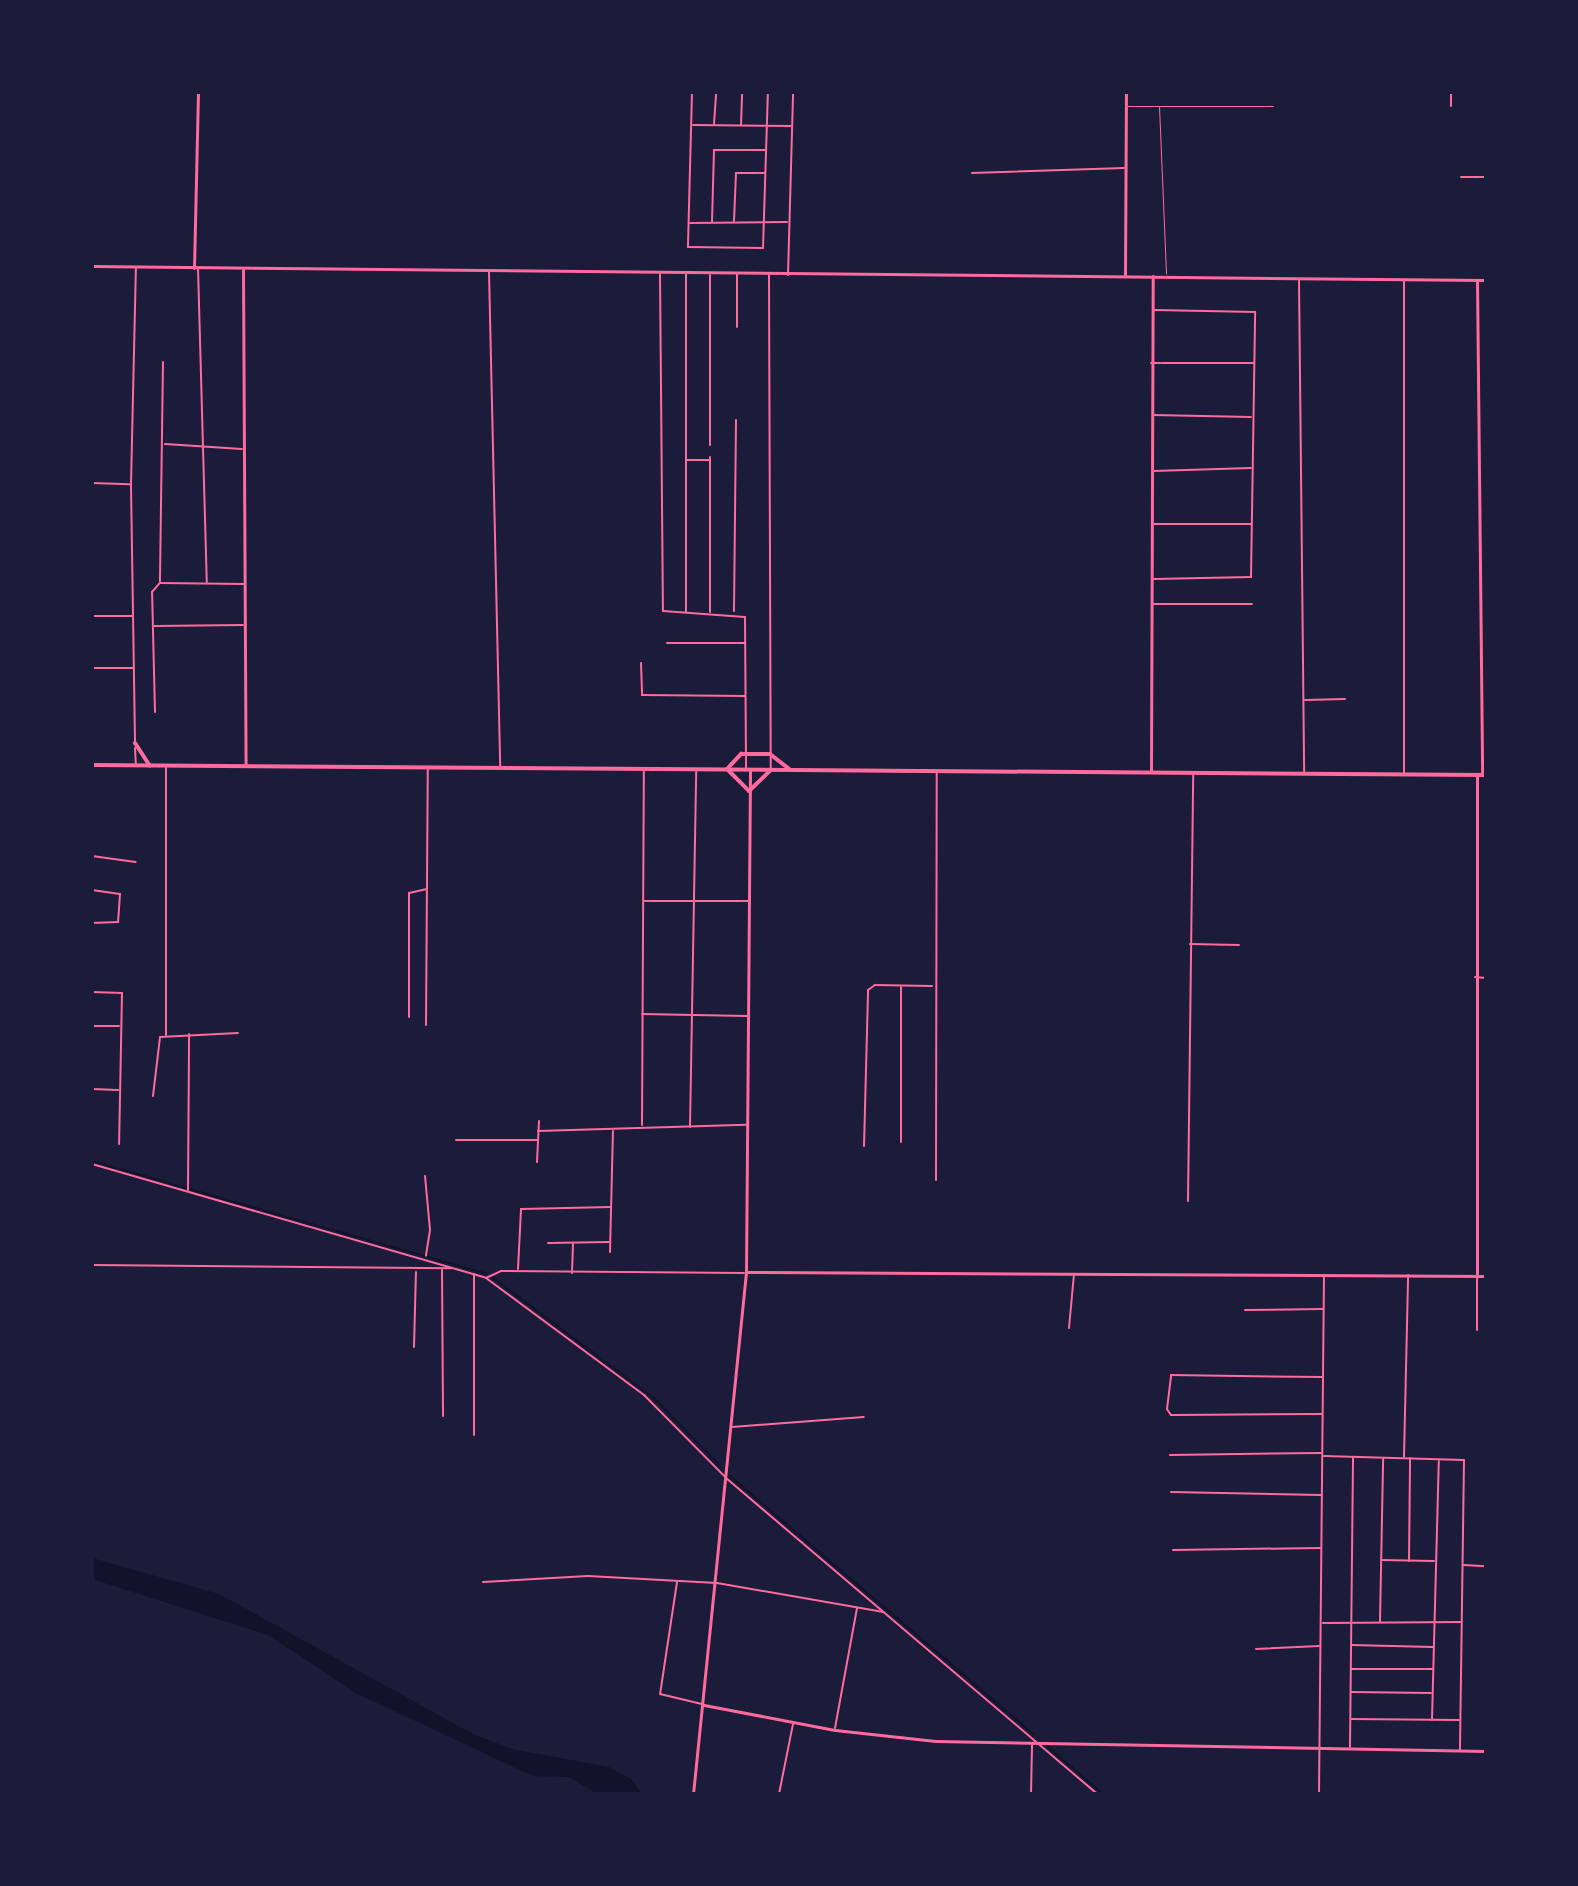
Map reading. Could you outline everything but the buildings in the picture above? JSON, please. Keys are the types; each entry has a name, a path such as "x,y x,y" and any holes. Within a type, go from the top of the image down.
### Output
{"highway":[{"path":"135,743 150,766"},
{"path":"727,769 746,754 770,754 790,770"},
{"path":"92,765 1482,775"},
{"path":"727,769 749,791 771,770"}],"main road":[{"path":"196,268 198,92"},
{"path":"1125,277 1126,92"},
{"path":"92,266 243,270 1486,280"},
{"path":"243,270 246,766"},
{"path":"1151,772 1153,276"},
{"path":"1477,281 1482,775 1475,977 1477,1276"},
{"path":"693,1794 717,1583 746,1272 748,770"},
{"path":"746,1272 1486,1276"},
{"path":"704,1705 835,1730 924,1741 1486,1751"}],"street":[{"path":"692,92 688,247 763,248 768,92"},
{"path":"714,126 716,92"},
{"path":"741,126 742,92"},
{"path":"788,275 793,92"},
{"path":"1451,92 1451,106"},
{"path":"691,125 792,126"},
{"path":"712,222 714,150 766,150"},
{"path":"972,173 1126,168"},
{"path":"734,222 736,173 765,173"},
{"path":"1461,177 1486,177"},
{"path":"688,223 790,222"},
{"path":"136,266 131,484 136,766"},
{"path":"196,268 205,447 207,582"},
{"path":"489,272 500,768"},
{"path":"660,273 663,611 734,613 745,617 748,770"},
{"path":"686,273 686,612"},
{"path":"710,273 710,445"},
{"path":"737,274 737,327"},
{"path":"769,275 771,770"},
{"path":"1299,278 1304,773"},
{"path":"1404,280 1404,774"},
{"path":"1153,310 1255,312 1251,577 1153,579"},
{"path":"160,583 163,362"},
{"path":"1151,363 1254,363"},
{"path":"1152,415 1253,417"},
{"path":"734,613 736,420"},
{"path":"163,444 243,450"},
{"path":"686,460 710,459 710,612"},
{"path":"1152,471 1253,468"},
{"path":"92,483 131,484"},
{"path":"1152,524 1252,524"},
{"path":"155,712 152,589 160,583 244,584"},
{"path":"1153,604 1252,604"},
{"path":"92,616 134,616"},
{"path":"153,626 245,625"},
{"path":"667,643 746,643"},
{"path":"641,663 642,695 746,696"},
{"path":"92,668 135,668"},
{"path":"1304,700 1345,699"},
{"path":"166,766 166,1035"},
{"path":"426,1025 428,768"},
{"path":"642,1125 644,768"},
{"path":"690,1127 696,769"},
{"path":"936,1180 937,772"},
{"path":"1188,1201 1193,772"},
{"path":"92,856 136,862"},
{"path":"409,1017 409,893 427,889"},
{"path":"92,890 120,894 118,922 92,923"},
{"path":"643,901 748,901"},
{"path":"1190,944 1239,945"},
{"path":"1475,977 1486,978"},
{"path":"901,986 901,1142"},
{"path":"864,1146 868,990 935,986"},
{"path":"92,992 122,993 119,1144"},
{"path":"641,1014 747,1016"},
{"path":"92,1026 120,1026"},
{"path":"153,1096 157,1042 166,1035 238,1033"},
{"path":"188,1191 189,1034"},
{"path":"1476,1077 1486,1078"},
{"path":"92,1089 119,1090"},
{"path":"537,1162 539,1121"},
{"path":"610,1252 613,1130 617,1125 747,1125"},
{"path":"538,1131 613,1130"},
{"path":"456,1140 538,1140"},
{"path":"92,1164 425,1257 486,1278 644,1395 726,1478 1097,1794"},
{"path":"425,1176 425,1257"},
{"path":"1476,1179 1486,1179"},
{"path":"518,1271 521,1209 611,1207"},
{"path":"572,1274 574,1242"},
{"path":"548,1243 610,1242"},
{"path":"92,1265 454,1268"},
{"path":"442,1269 443,1416"},
{"path":"414,1347 416,1270"},
{"path":"486,1278 497,1271 572,1274 746,1272"},
{"path":"474,1273 474,1435"},
{"path":"1069,1328 1074,1273"},
{"path":"1319,1794 1324,1274"},
{"path":"1404,1458 1408,1275"},
{"path":"1477,1276 1477,1330"},
{"path":"1245,1310 1324,1309"},
{"path":"1323,1377 1171,1375 1167,1409 1176,1415 1323,1414"},
{"path":"731,1427 864,1417"},
{"path":"1170,1455 1323,1454 1464,1460 1460,1750"},
{"path":"1350,1749 1353,1456"},
{"path":"1380,1622 1383,1457"},
{"path":"1409,1561 1410,1458"},
{"path":"1432,1720 1439,1459"},
{"path":"1171,1492 1322,1495"},
{"path":"1173,1550 1321,1548"},
{"path":"1381,1560 1435,1561"},
{"path":"1463,1565 1486,1566"},
{"path":"483,1582 588,1576 677,1580 717,1583 884,1612"},
{"path":"677,1580 660,1694 704,1705"},
{"path":"835,1730 857,1607"},
{"path":"1321,1623 1462,1622"},
{"path":"1351,1645 1434,1647"},
{"path":"1256,1649 1320,1646"},
{"path":"1351,1669 1433,1669"},
{"path":"1351,1692 1432,1693"},
{"path":"1351,1719 1460,1720"},
{"path":"779,1794 793,1722"},
{"path":"1031,1794 1035,1744"}],"lane":[{"path":"1126,106 1273,106"},
{"path":"1159,106 1166,277"}],"shaded area":[{"path":"92,1558 219,1594 473,1734 512,1749 609,1767 631,1779 642,1794 598,1794 568,1777 533,1776 356,1693 268,1635 92,1579"}],"waterway":[{"path":"92,1161 117,1168"},
{"path":"120,1169 186,1188"},
{"path":"189,1189 487,1274"},
{"path":"492,1277 654,1398 721,1467"},
{"path":"730,1476 1034,1735"},
{"path":"1047,1746 1103,1794"}]}
